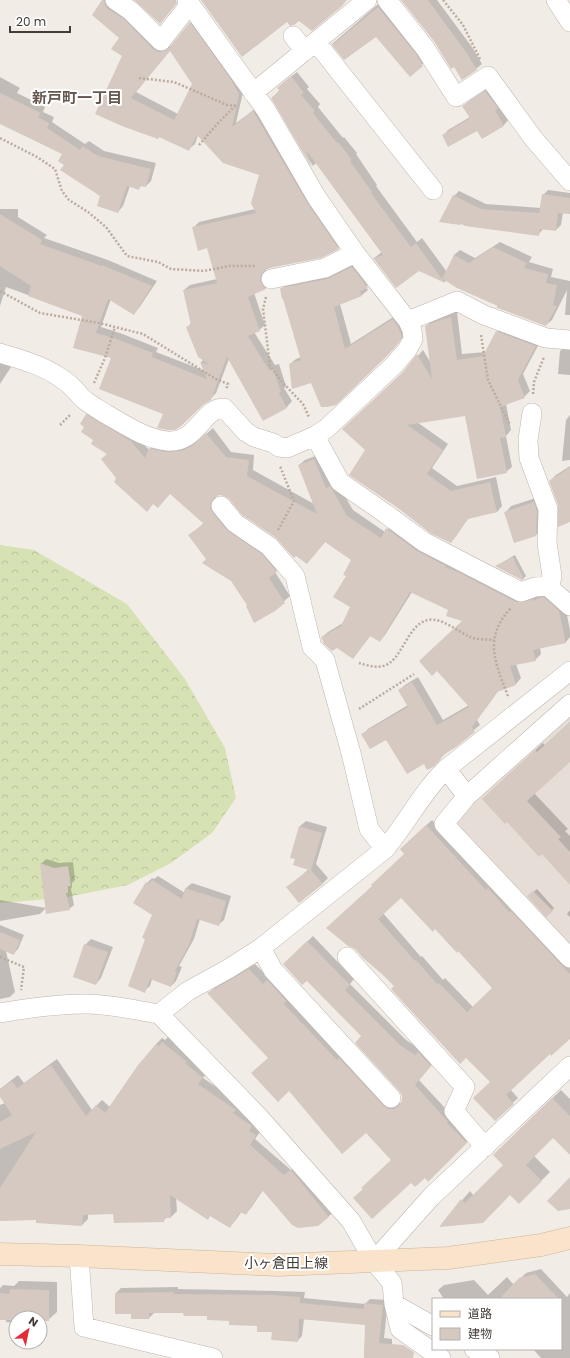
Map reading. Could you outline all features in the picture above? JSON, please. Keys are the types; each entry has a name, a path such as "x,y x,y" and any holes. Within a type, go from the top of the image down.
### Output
{"main road":[{"name":"小ヶ倉田上線","path":"0,1254 278,1265 448,1258 541,1245 570,1238"}],"street":[{"path":"0,353 39,366 56,375 71,385 85,401 137,432 150,437 168,441 179,440 187,436 213,410 224,408 239,425 254,437 279,447 287,448 315,436 327,428 394,365 407,350 413,339 412,330 408,321 355,253 317,198 266,110 189,2 161,41 131,11 115,0"},
{"path":"253,93 367,0"},
{"path":"387,0 425,48 456,97 488,76 533,138 570,181"},
{"path":"556,0 570,22"},
{"path":"293,36 310,47 433,190"},
{"path":"272,279 325,268 355,253"},
{"path":"408,321 457,301 484,315 546,338 561,340"},
{"path":"532,413 528,440 529,458 548,509 547,543 552,576 550,586 552,590 570,606"},
{"path":"315,436 340,482 424,542 521,592 535,587 550,586"},
{"path":"221,506 235,523 269,546 295,576 312,647 325,660 351,753 368,829 385,849"},
{"path":"158,1014 188,991 228,969 261,948 385,849 399,832 433,782 446,769 569,674"},
{"path":"570,704 467,796 444,824 570,958"},
{"path":"446,769 467,796"},
{"path":"261,948 273,970 391,1098"},
{"path":"347,957 465,1087 454,1111 485,1147"},
{"path":"0,1013 85,1004 110,1005 158,1014 258,1116 351,1221 374,1261 392,1283 394,1304 400,1329 442,1358"},
{"path":"374,1261 431,1197 570,1066"},
{"path":"79,1256 84,1327 212,1358"},
{"path":"394,1304 432,1325"},
{"path":"476,1350 490,1358"}],"path":[{"path":"443,0 463,25 488,76"},
{"path":"139,78 174,82 227,105 266,110"},
{"path":"199,145 236,105"},
{"path":"0,138 37,157 55,169 62,191 69,200 88,212 106,227 127,256 158,262 171,269 204,271 229,266 255,266 272,279 263,309 270,366 302,404 311,422 315,436"},
{"path":"0,291 40,313 99,323 143,334 216,379 228,384 222,408"},
{"path":"474,310 483,344 488,380 511,425"},
{"path":"532,413 534,382 561,340"},
{"path":"269,546 294,501 280,466 279,447"},
{"path":"515,715 498,669 494,640 496,629 514,605 521,592"},
{"path":"359,663 373,667 384,666 395,658 421,622 431,619 447,625 472,638 494,640"},
{"path":"342,719 414,674"},
{"path":"0,957 24,967 18,1010"}],"shaded area":[{"path":"570,713 570,947 454,822 469,803"}],"green space":[{"path":"0,545 34,550 127,604 185,679 225,748 236,798 212,833 171,863 128,885 62,898 0,903"}],"building":[{"path":"102,0 104,0 108,9 124,19 153,49 158,52 169,48 190,22 230,78 239,94 232,127 253,111 308,204 339,249 321,258 269,268 261,275 260,281 266,289 248,297 260,331 248,336 269,370 273,369 281,392 279,393 287,408 263,421 227,357 211,400 203,405 175,430 157,428 163,414 99,389 111,358 73,348 82,316 28,296 31,286 0,266 0,214 42,240 40,244 102,265 152,286 134,315 108,299 96,333 114,338 153,353 152,357 207,379 200,362 210,365 198,357 186,327 191,325 183,290 217,283 207,248 198,251 192,227 256,213 251,203 259,175 223,163 197,135 189,151 159,137 158,139 95,114 122,56 111,49 119,38 92,15","holes":["170,51 192,84 174,120 131,98"]},
{"path":"134,0 176,0 177,3 160,24"},
{"path":"201,0 347,0 312,31 299,21 290,26 287,22 242,57"},
{"path":"401,0 428,0 466,52 477,70 462,80 454,67 451,69 434,41"},
{"path":"378,7 416,54 423,66 410,77 376,37 344,60 332,45"},
{"path":"291,76 304,93 301,95 315,111 313,113 352,160 350,161 372,192 371,193 411,247 416,243 442,279 454,255 469,263 493,247 527,263 524,268 548,274 546,283 557,285 553,305 557,306 546,326 495,307 500,307 457,288 443,279 445,283 419,271 396,288 373,258 383,255 306,150 312,168 271,98 280,91 277,88"},
{"path":"485,91 498,108 495,110 504,126 482,139 477,131 448,147 442,135 470,118 462,106"},
{"path":"0,93 41,113 38,117 49,123 47,128 80,150 82,146 98,156 151,169 146,187 140,186 139,190 127,186 118,213 97,206 100,196 60,170 64,165 58,161 62,154 0,124"},
{"path":"542,194 570,198 570,214 558,213 556,231 540,229 539,236 439,222 453,195 481,209 539,213"},
{"path":"352,267 368,288 360,291 362,296 334,307 345,349 393,319 402,337 398,344 386,357 336,405 321,407 311,383 292,389 289,364 301,360 280,288 327,279"},
{"path":"451,317 457,360 483,356 496,331 536,346 518,380 525,398 500,407 506,437 500,438 507,473 477,479 465,416 407,425 443,450 427,474 451,491 490,482 497,512 468,519 451,543 430,533 398,508 349,475 365,450 342,429 402,373 417,354 432,379 425,326"},
{"path":"86,414 131,441 145,458 149,448 165,452 181,451 192,446 206,433 226,457 249,460 247,476 317,514 298,465 314,459 326,488 330,486 347,516 381,538 386,528 417,551 446,566 445,567 458,572 516,602 524,602 533,599 534,601 538,598 544,597 559,611 566,643 533,650 536,661 510,666 516,685 497,692 472,727 475,732 440,757 441,759 433,767 427,770 424,764 407,774 386,740 370,749 361,734 408,707 398,690 412,682 437,725 469,707 437,671 432,676 419,661 462,621 446,616 448,610 410,592 380,642 370,636 353,659 337,648 332,651 324,644 321,637 341,626 350,607 333,597 346,576 343,575 351,560 325,542 307,564 296,556 294,558 275,537 242,515 229,499 219,495 214,498 211,503 210,508 213,513 227,530 262,554 277,572 269,578 285,603 275,611 254,623 246,606 247,605 231,581 202,563 206,559 188,535 204,524 170,494 158,508 153,504 147,512 114,482 116,478 101,459 107,454 91,444 93,440 81,432 84,427 80,424"},
{"path":"570,467 570,522 558,527 558,505 549,481"},
{"path":"534,502 537,511 536,536 514,543 504,512"},
{"path":"513,557 524,579 522,580 495,566"},
{"path":"570,722 570,762 527,801 561,837 558,839 570,852 570,885 542,854 539,857 507,822 505,824 482,799 535,750 537,752"},
{"path":"426,825 486,890 488,888 509,912 511,911 570,974 570,1039 551,1056 550,1054 506,1095 514,1104 495,1121 473,1098 490,1082 466,1058 460,1064 391,989 394,986 355,949 348,946 326,928 404,854 400,849","holes":["401,898 433,932 435,929 457,953 458,951 492,988 467,1012 439,983 437,984 378,919"]},
{"path":"299,826 322,833 311,870 323,884 299,903 286,887 309,870 293,865 295,859 290,858"},
{"path":"40,863 54,868 68,866 71,886 68,886 68,893 66,893 70,910 46,914"},
{"path":"152,880 182,899 185,888 226,901 219,926 197,919 189,945 175,971 177,972 171,987 150,979 145,993 128,986 145,939 142,938 152,915 133,903 146,882 149,884"},
{"path":"533,891 553,911 546,917 527,896"},
{"path":"0,932 20,940 14,955 0,949"},
{"path":"307,941 350,985 345,990 400,1045 415,1055 418,1052 431,1066 415,1085 448,1122 447,1123 467,1143 428,1182 425,1178 415,1187 411,1183 372,1219 353,1198 363,1189 361,1188 391,1160 366,1133 342,1154 289,1091 278,1102 251,1073 268,1058 207,993 249,969 263,984 267,980 286,1001 284,1004 337,1060 339,1058 383,1105 388,1109 394,1109 402,1101 402,1095 355,1043 361,1036 307,981 302,985 283,964"},
{"path":"84,944 108,952 96,985 73,977"},
{"path":"162,1042 187,1062 185,1063 203,1078 198,1084 236,1110 233,1113 252,1126 249,1131 256,1135 250,1145 284,1175 291,1170 329,1217 318,1226 298,1228 292,1225 262,1190 246,1215 240,1212 230,1228 210,1216 208,1220 170,1195 171,1218 164,1218 164,1222 114,1223 113,1214 83,1215 82,1226 36,1223 36,1220 0,1221 0,1188 36,1132 0,1149 0,1122 12,1115 0,1097 0,1089 12,1081 17,1088 51,1065 86,1116 96,1105 105,1113 138,1065 156,1044 159,1046"},
{"path":"552,1098 570,1116 570,1155 553,1138 526,1165 542,1181 519,1204 510,1195 483,1223 439,1227 461,1199 465,1203 503,1165 493,1155"},
{"path":"570,1177 570,1209 558,1211 547,1201"},
{"path":"535,1274 558,1298 500,1298 519,1278"},
{"path":"10,1289 49,1290 49,1321 48,1310 8,1310 8,1320 0,1320 0,1293 9,1294"},
{"path":"173,1292 174,1294 273,1295 300,1297 300,1303 364,1309 364,1303 383,1305 379,1343 403,1345 414,1352 413,1358 364,1358 365,1325 299,1319 298,1342 271,1340 272,1332 257,1332 257,1326 229,1325 229,1321 207,1320 207,1316 184,1316 183,1313 149,1313 149,1319 131,1319 131,1314 115,1314 115,1293"}],"district":[{"name":"新戸町一丁目","path":"77,98"}]}
